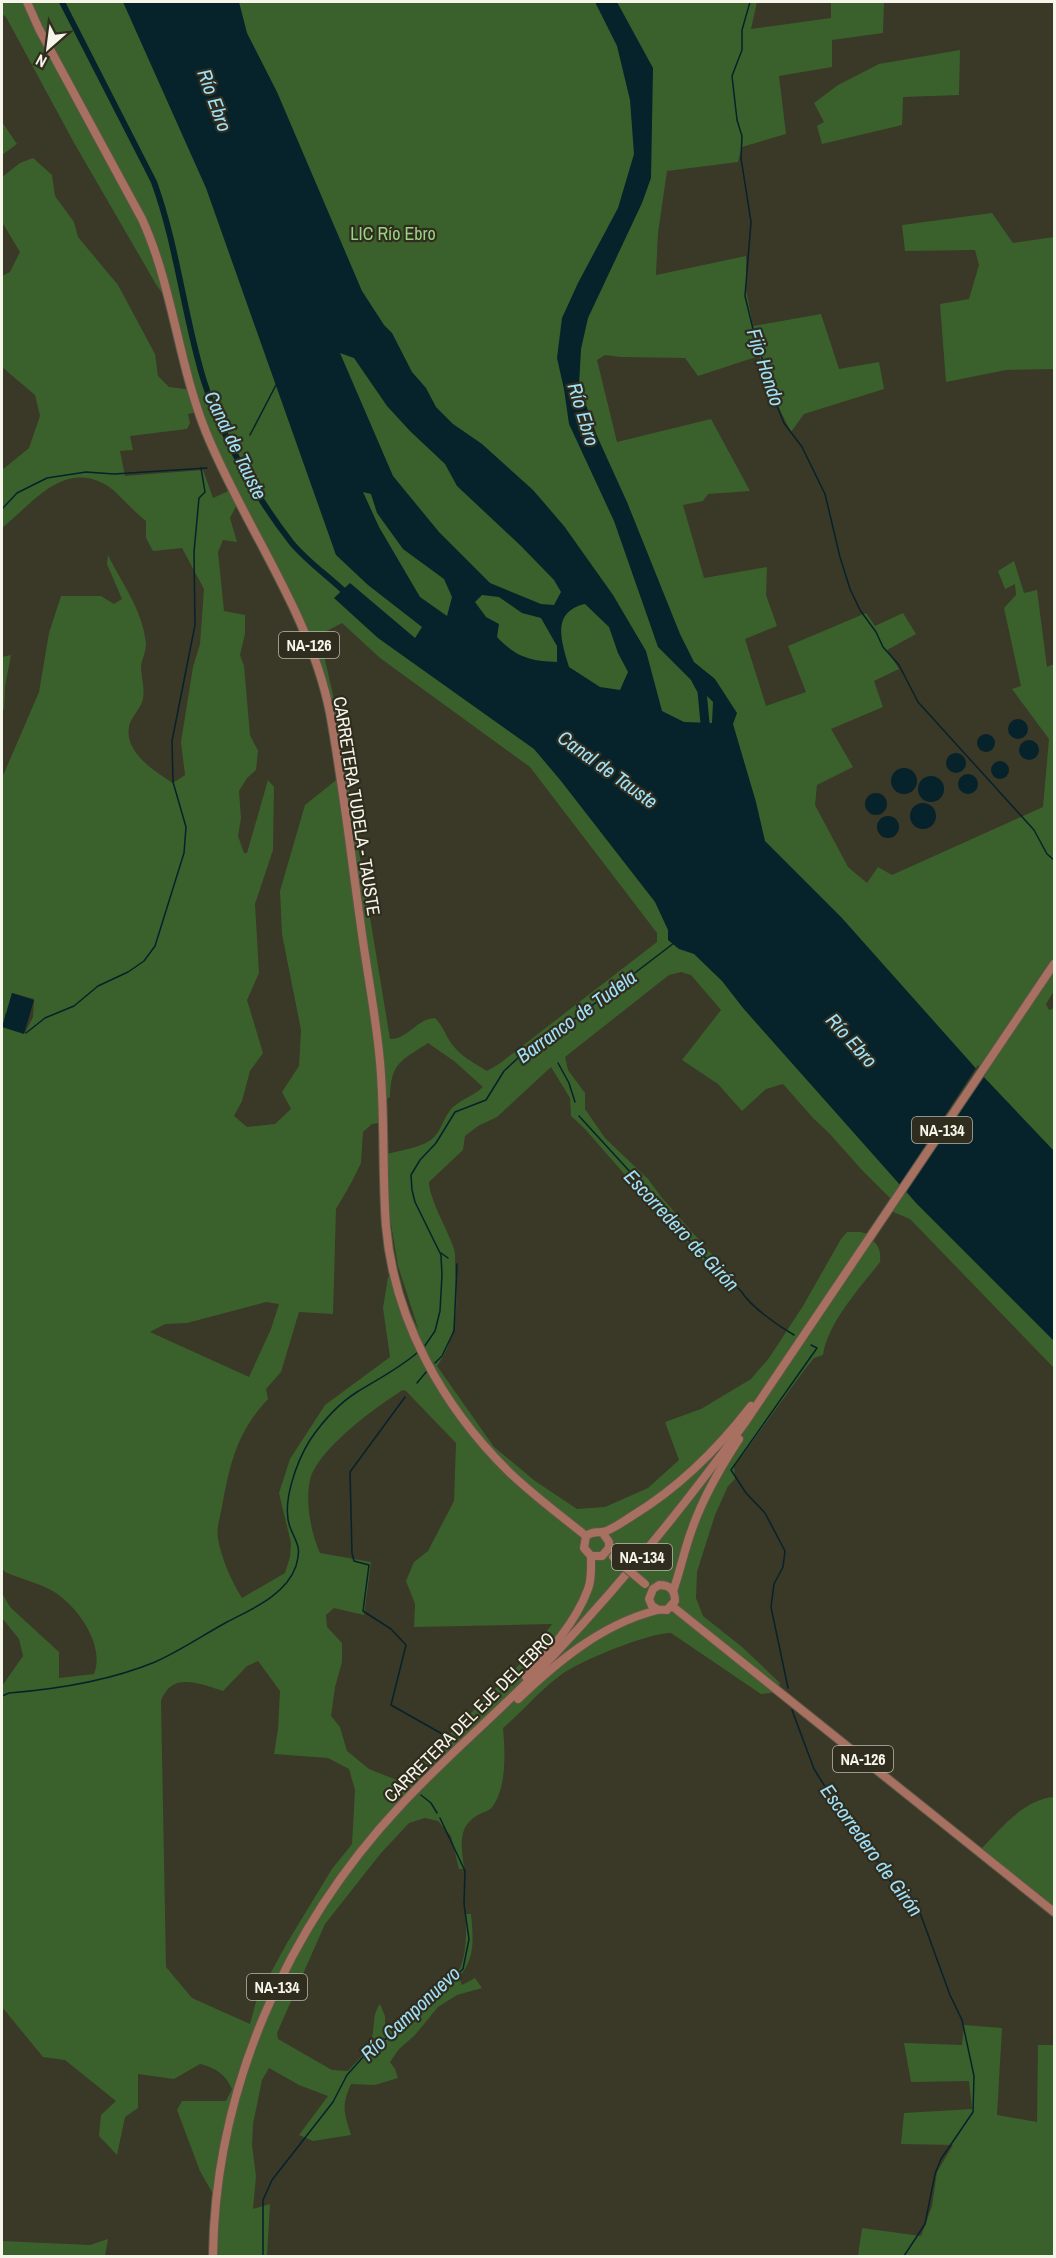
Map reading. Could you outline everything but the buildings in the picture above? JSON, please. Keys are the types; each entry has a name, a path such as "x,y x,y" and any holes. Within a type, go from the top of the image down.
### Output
{"main road":[{"name":"CARRETERA TUDELA - TAUSTE","path":"27,2 39,29 142,219 156,250 186,367 206,432 290,600 311,648 324,686 345,812 380,1059 386,1228 402,1302 428,1365 446,1396 485,1447 511,1474 586,1536"},
{"path":"1043,979 1054,957"},
{"name":"NA-134","path":"1043,979 1054,964"},
{"name":"CARRETERA DEL EJE DEL EBRO","path":"213,2256 218,2190 230,2123 244,2070 272,1998 300,1942 346,1869 402,1804 552,1658 636,1563 706,1476 744,1425 1043,979"},
{"path":"652,1589 649,1599 652,1606 667,1610 672,1606 675,1601 674,1591 692,1529 709,1491 730,1453 788,1367 810,1326"},
{"path":"610,1555 591,1556 584,1548 586,1536 591,1532 602,1532 652,1504 700,1466 784,1366"},
{"path":"602,1532 609,1542 610,1555 652,1589"},
{"path":"442,1765 470,1733 529,1674 565,1630 588,1588 591,1556"},
{"path":"652,1589 664,1585 674,1591"},
{"name":"NA-126","path":"672,1606 1054,1912"},
{"path":"478,1731 573,1651 615,1626 657,1609"}],"green space":[{"name":"LIC Río Ebro","path":"2,2 757,2 751,29 831,18 831,2 884,2 883,33 832,40 832,67 779,76 786,134 742,147 738,162 667,171 658,233 656,275 746,256 746,290 753,326 821,314 839,369 879,362 884,389 804,414 791,432 771,392 759,356 698,376 685,358 605,355 597,360 617,442 711,419 750,491 708,494 703,501 683,505 704,578 767,567 766,595 777,626 745,639 766,706 806,692 788,646 866,613 875,626 903,613 916,634 887,650 899,669 874,681 883,707 831,729 853,767 817,785 815,805 848,867 867,883 878,867 892,875 1043,807 1049,739 1012,689 1021,686 1004,608 1016,595 1015,584 1005,589 998,571 1014,561 1024,593 1037,590 1047,667 1054,664 1054,991 1046,1004 1049,1010 1054,1008 1054,1368 910,1219 891,1211 894,1202 783,1084 766,1089 742,1111 718,1084 682,1060 721,1010 691,975 681,972 669,975 565,1057 568,1070 585,1093 585,1109 605,1138 648,1179 739,1285 736,1289 720,1280 571,1116 570,1098 551,1067 497,1117 478,1126 465,1136 463,1150 429,1182 432,1196 455,1251 456,1307 453,1332 437,1366 494,1447 535,1481 577,1509 605,1507 648,1488 679,1460 665,1422 701,1409 751,1379 769,1358 803,1306 847,1232 873,1235 870,1238 879,1248 880,1262 838,1318 831,1330 823,1355 814,1358 805,1369 734,1467 735,1479 728,1486 715,1515 697,1572 696,1598 703,1616 742,1647 780,1683 778,1692 761,1694 671,1633 647,1637 615,1648 562,1674 503,1728 504,1758 501,1789 492,1808 471,1820 463,1832 464,1869 459,1869 451,1836 438,1821 425,1818 409,1823 381,1853 325,1924 277,2033 278,2039 332,2070 348,2071 369,2045 380,2004 385,2016 385,2026 394,2031 457,1972 464,1953 466,1914 471,1914 472,1947 468,1962 459,1977 462,1985 475,1978 482,1988 457,1995 438,2007 390,2062 398,2078 375,2085 351,2084 345,2110 351,2135 313,2141 299,2135 328,2096 299,2085 269,2068 262,2080 253,2124 252,2145 256,2176 253,2209 270,2204 267,2256 213,2256 218,2203 200,2171 177,2110 182,2101 226,2101 232,2089 223,2076 211,2067 200,2064 174,2079 138,2074 138,2108 125,2117 117,2155 99,2136 101,2115 116,2101 65,2060 43,2057 2,2007 2,1686 23,1656 19,1639 2,1618 2,1593 10,1607 59,1652 59,1678 94,1674 97,1662 92,1637 86,1625 69,1604 49,1589 5,1572 2,1568 2,778 39,692 49,633 61,596 101,596 114,604 122,599 107,564 108,555 141,620 146,644 141,666 143,699 130,723 128,733 130,742 141,759 173,783 185,775 181,742 193,667 200,644 204,589 182,548 153,551 146,538 146,521 108,486 92,479 77,478 50,487 2,528 2,470 29,448 40,416 35,395 2,367 2,276 10,272 20,252 2,222 2,177 20,163 33,158 52,175 55,196 74,222 78,237 118,285 155,354 158,376 169,387 193,390 171,305 157,286 73,141 6,17 2,14","holes":["198,412 233,489 213,498 203,470 125,476 120,451 133,450 130,436 187,429 190,423 188,414","238,502 310,645 340,777 305,805 280,891 282,934 301,1030 299,1066 282,1092 291,1109 275,1124 247,1127 234,1116 242,1101 250,1071 263,1053 247,1000 259,973 255,904 273,850 274,787 268,780 247,853 244,853 238,836 241,818 239,791 247,778 256,770 258,751 250,735 244,666 240,655 245,634 245,615 224,611 218,552 223,540 237,542 230,518","342,623 380,658 530,767 657,933 657,942 487,1071 459,1052 435,1018 428,1019 402,1036 390,1039 334,699 320,638 325,632","12,993 34,999 33,1017 25,1033 4,1027 5,1013 7,1014","428,1043 454,1061 483,1087 452,1108 438,1132 428,1142 383,1155 385,1188 398,1266 419,1331 409,1311 397,1273 388,1277 383,1308 390,1357 325,1405 290,1459 279,1493 291,1543 285,1573 242,1598 224,1562 218,1535 232,1462 242,1436 257,1411 268,1399 266,1389 281,1372 299,1312 333,1314 336,1209 361,1163 363,1132 372,1124 385,1122 383,1101 390,1097 395,1069 404,1059","266,1302 279,1304 271,1329 249,1377 150,1332 165,1324 187,1323","403,1390 406,1391 456,1443 454,1501 428,1551 414,1562 406,1581 415,1604 414,1627 552,1624 530,1654 416,1768 404,1783 369,1769 347,1751 340,1727 331,1716 335,1687 342,1662 342,1643 327,1627 326,1615 334,1608 364,1615 371,1562 320,1553 314,1536 309,1507 310,1480 324,1455 350,1429","258,1661 280,1691 274,1754 328,1758 349,1769 355,1790 352,1844 332,1869 287,1943 257,1998 250,2024 192,1998 166,1967 161,1700 170,1687 182,1682 196,1683 223,1691 247,1666"]},
{"path":"960,50 959,95 903,97 902,125 822,144 817,126 824,122 814,103 838,85 879,64"},
{"path":"2,122 17,144 2,155"},
{"path":"992,213 1013,243 1054,237 1054,369 1006,370 946,382 940,304 969,299 979,265 975,250 905,251 902,225"},
{"path":"11,655 5,686 4,709 2,710 2,657"},
{"path":"1054,1797 1054,1912 978,1852 1012,1817 1032,1803"},
{"path":"964,2025 1002,2028 997,2115 1037,2122 1038,2045 1054,2045 1054,2256 858,2256 862,2228 921,2236 932,2206 937,2172 953,2145 901,2144 904,2113 972,2109 969,2081 911,2082 904,2043 962,2045"},
{"path":"108,2239 105,2256 2,2256 2,2241 90,2245"}],"water":[{"path":"123,2 239,2 247,33 277,92 362,291 384,325 392,333 412,372 426,388 436,407 453,424 482,444 533,490 564,526 613,595 646,651 662,711 684,722 712,723 713,702 658,647 614,521 569,424 557,358 562,318 618,208 634,154 630,100 617,46 595,2 617,2 653,68 651,178 642,203 588,318 581,349 579,385 597,436 627,502 680,634 694,662 715,679 737,713 733,724 765,841 841,917 980,1073 1054,1151 1054,1341 917,1204 743,1008 722,981 694,954 679,949 668,940 668,930 655,902 534,749 378,638 334,598 350,583 415,638 422,627 368,585 336,555 206,188","holes":["340,353 354,358 387,406 445,464 457,486 554,580 561,592 554,605 541,604 490,583 439,532 393,476","363,492 371,494 377,513 403,549 444,579 452,597 447,616 420,597 379,527","482,595 499,597 522,613 541,618 557,646 557,662 531,659 510,649 497,637 499,624 486,617 475,602","585,604 609,627 618,653 628,672 620,690 600,687 569,667 561,630 567,614 574,608"]},
{"path":"1014,719 1022,719 1028,725 1028,733 1022,739 1014,739 1008,733 1008,725"},
{"path":"986,734 992,737 995,743 992,749 986,752 980,749 977,743 980,737"},
{"path":"1025,740 1033,740 1039,746 1039,754 1033,760 1025,760 1019,754 1019,746"},
{"path":"952,753 960,753 966,759 966,767 960,773 952,773 946,767 946,759"},
{"path":"1000,761 1006,764 1009,770 1006,776 1000,779 994,776 991,770 994,764"},
{"path":"904,768 913,772 917,781 913,790 904,794 895,790 891,781 895,772"},
{"path":"964,774 972,774 978,780 978,788 972,794 964,794 958,788 958,780"},
{"path":"931,776 940,780 944,789 940,798 931,802 922,798 918,789 922,780"},
{"path":"876,793 884,796 887,804 884,812 876,815 868,812 865,804 868,796"},
{"path":"923,803 932,807 936,816 932,825 923,829 914,825 910,816 914,807"},
{"path":"888,816 896,819 899,827 896,835 888,838 880,835 877,827 880,819"},
{"path":"12,993 34,1000 24,1034 2,1027"}],"pier":[{"path":"978,1065 986,1074 905,1194 898,1187"}],"waterway":[{"name":"Canal de Tauste","path":"62,2 154,182 173,248 198,360 213,407 224,431 248,479 291,542 348,595"},
{"name":"Fijo Hondo","path":"750,2 742,30 742,50 732,76 737,120 742,136 741,158 751,222 745,296 775,401 784,423 802,447 825,494 840,557 850,589 860,610 876,632 883,647 899,665 918,702 1034,830 1047,854 1054,860"},
{"path":"250,435 276,385"},
{"path":"26,1033 45,1018 74,1006 98,986 128,972 144,961 155,946 184,853 186,827 173,782 172,741 195,625 194,552 199,498 205,492 201,468"},
{"path":"2,509 17,493 47,478 86,472 114,474 207,468"},
{"name":"Río Ebro","path":"696,680 702,691 706,734"},
{"name":"Barranco de Tudela","path":"424,1347 435,1331 440,1311 442,1275 441,1255 415,1202 412,1190 411,1175 420,1160 436,1143 455,1112 486,1100 504,1071 519,1057 543,1043 674,943"},
{"name":"Escorredero de Girón","path":"558,1063 569,1083 575,1102"},
{"name":"Escorredero de Girón","path":"579,1116 675,1221 694,1247 758,1309 794,1335"},
{"name":"Barranco de Tudela","path":"441,1253 448,1258"},
{"name":"Río Camponuevo","path":"435,1363 442,1356 454,1331 457,1264"},
{"name":"Escorredero de Girón","path":"788,1688 771,1607 774,1584 783,1567 785,1551 765,1513 746,1493 731,1470 817,1348 811,1345"},
{"name":"Barranco de Tudela","path":"2,1696 9,1693 84,1683 138,1669 173,1653 276,1593 291,1576 298,1559 298,1549 288,1517 289,1494 300,1459 310,1440 343,1402 418,1352"},
{"name":"Río Camponuevo","path":"417,1383 427,1371"},
{"name":"Río Camponuevo","path":"405,1397 350,1472 352,1553 354,1561 369,1565 363,1611 391,1629 406,1645 391,1705 444,1735"},
{"name":"Escorredero de Girón","path":"792,1710 814,1769 839,1809 866,1849 885,1869 891,1883 919,1910 950,1995 962,2020 974,2076 973,2112 941,2159 935,2174 925,2224 904,2256"},
{"name":"Río Camponuevo","path":"421,1795 431,1803 437,1813"},
{"name":"Río Camponuevo","path":"263,2256 263,2200 272,2180 333,2102 347,2075 372,2047 396,2033 463,1969 469,1939 464,1904 465,1871 440,1818"}]}
